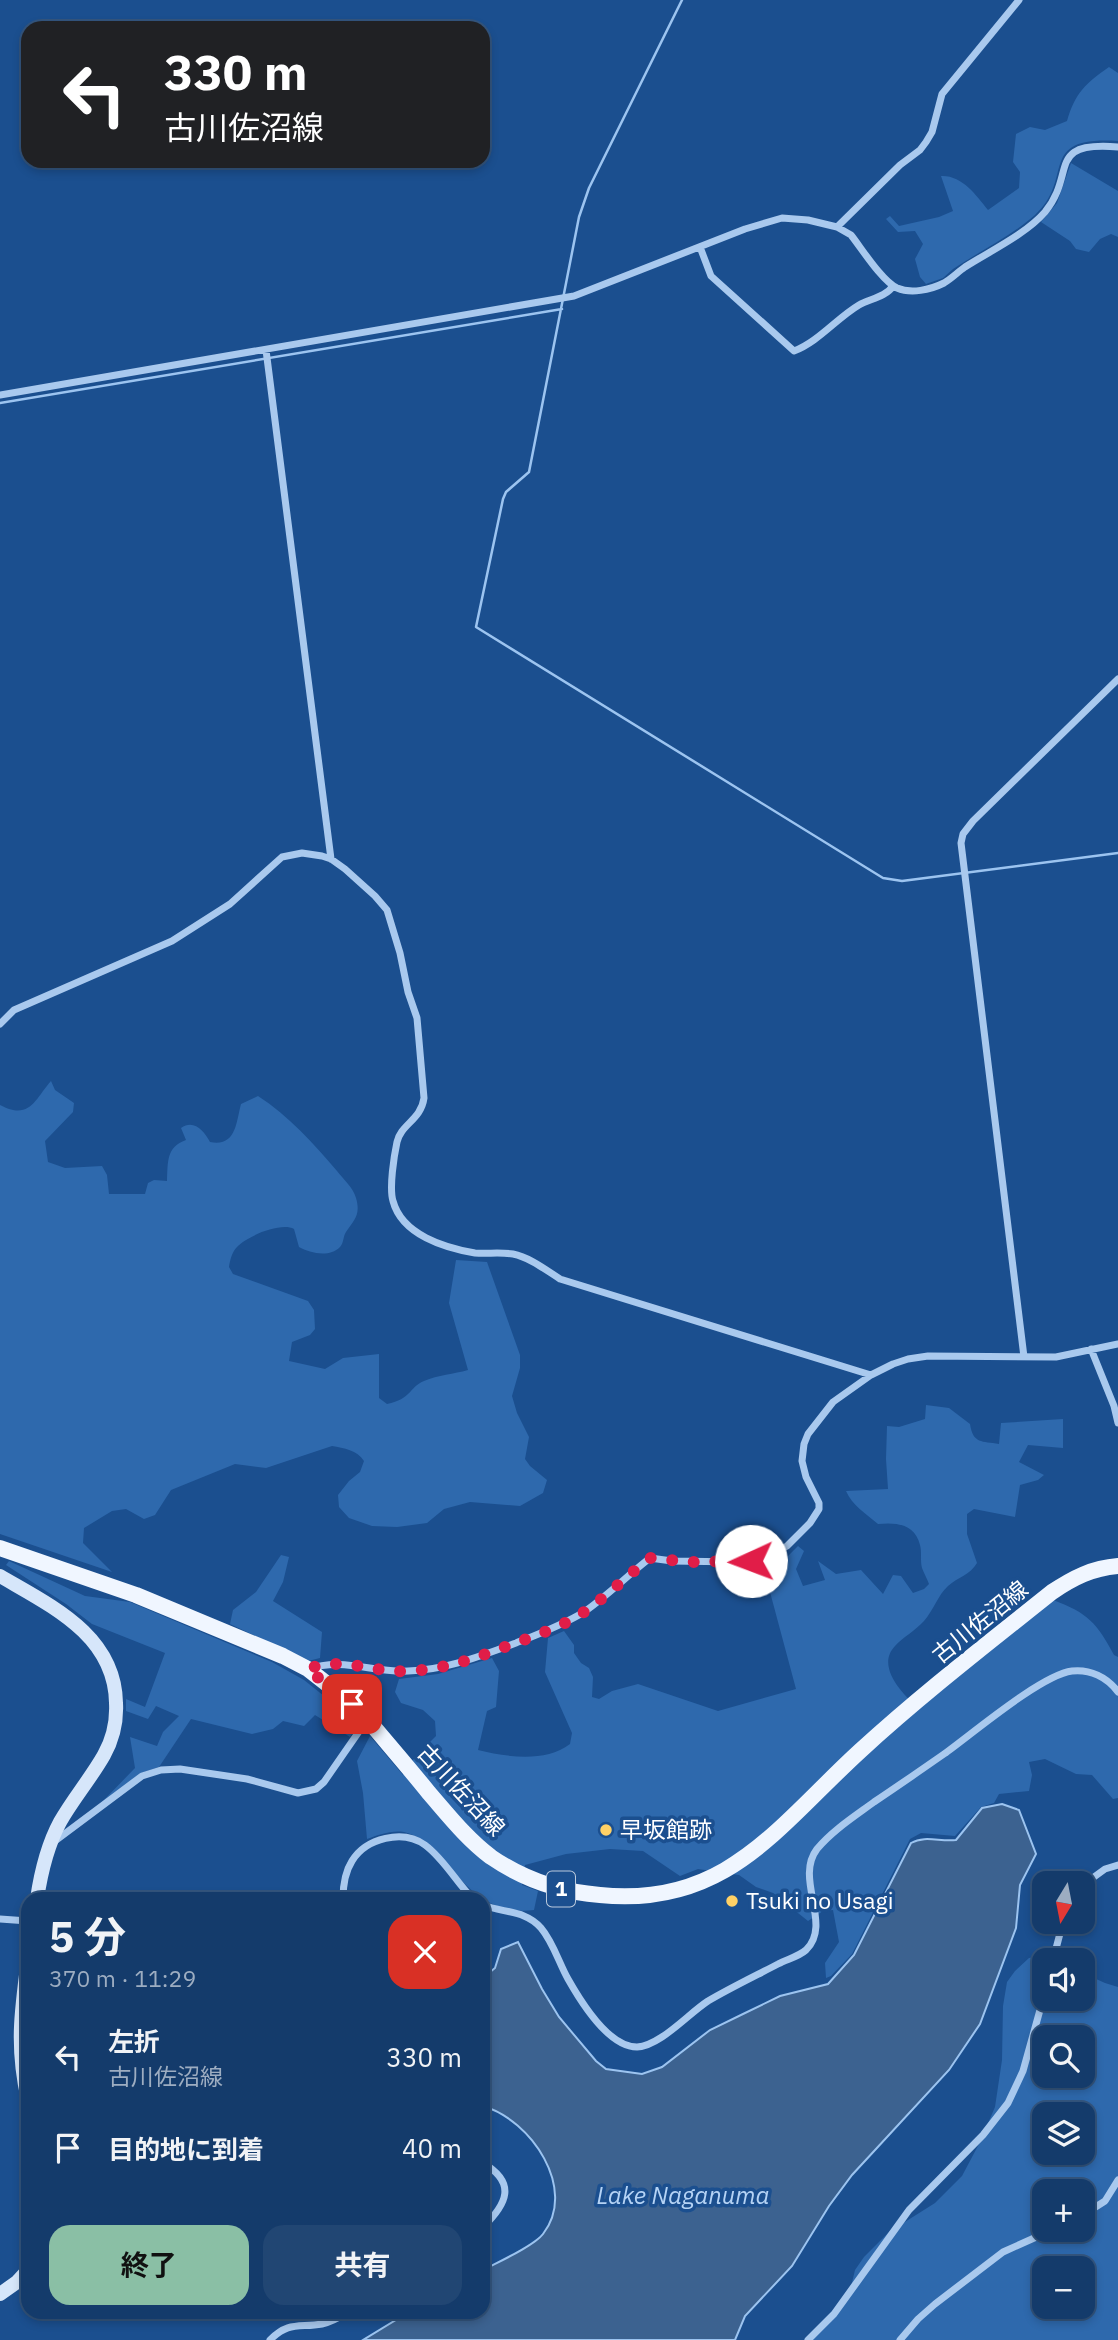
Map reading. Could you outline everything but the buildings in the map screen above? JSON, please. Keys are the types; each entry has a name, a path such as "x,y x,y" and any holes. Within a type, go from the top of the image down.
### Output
{"main road":[{"name":"古川佐沼線","path":"0,1548 136,1595 262,1647 307,1669 368,1720 475,1844 511,1869 545,1884 588,1894 638,1897 665,1894 707,1881 747,1857 860,1750 1052,1592 1086,1573 1118,1566"}],"street":[{"path":"837,227 900,165 920,150 932,132 942,94 1019,0"},
{"path":"0,395 266,356 574,296 745,229 782,218 808,220 837,227 851,235 893,286 905,291 920,291 946,282 1030,226 1053,201 1068,158 1075,151 1084,146 1118,147"},
{"path":"700,247 711,276 794,351 812,341 861,303 889,291 893,286"},
{"path":"266,356 331,859"},
{"path":"1024,1357 961,843 967,827 1118,679"},
{"path":"0,1024 14,1010 172,942 230,904 282,857 302,853 331,859 375,896 387,910 417,1018 423,1109 397,1140 391,1194 393,1203 405,1222 433,1242 475,1253 513,1254 560,1279 871,1375"},
{"path":"307,1669 345,1663 394,1671 442,1668 562,1624 584,1611 650,1558 739,1562 772,1556 788,1546 819,1510 819,1503 806,1477 802,1461 808,1434 833,1402 871,1375 916,1357 1056,1357 1118,1343"},
{"path":"1091,1349 1118,1423"},
{"path":"0,1576 63,1614 86,1633 100,1649 115,1686 117,1710 111,1740 104,1756 67,1810 49,1846 39,1892"},
{"path":"490,1907 523,1915 541,1928 568,1980 607,2033 628,2045 638,2047 651,2043 708,2001 800,1955 808,1948 813,1939 816,1911 810,1890 811,1864 816,1851 847,1822 1017,1700 1051,1679 1071,1671 1090,1672 1102,1676 1118,1692"},
{"path":"49,1846 142,1776 161,1770 180,1769 247,1779 298,1793 316,1789 324,1782 368,1720"},
{"path":"343,1892 348,1870 358,1853 374,1842 396,1837 424,1845 467,1892"},
{"path":"1096,1876 1118,1865"},
{"path":"0,1919 21,1921"},
{"path":"808,2340 834,2314 909,2210 983,2135 1008,2103 1031,2047 1040,2011"},
{"path":"21,2014 21,2059"},
{"path":"490,2168 499,2175 505,2194 501,2208 490,2220"},
{"path":"1095,2207 1105,2201 1118,2180"},
{"path":"900,2340 935,2304 1003,2252 1032,2239"},
{"path":"0,2294 21,2278"},
{"path":"270,2340 290,2327 321,2324 332,2319"}],"shaded area":[{"path":"1109,67 1118,73 1118,141 1092,141 1076,145 1066,152 1054,187 1035,215 943,278 926,284 920,277 915,259 923,244 915,231 898,232 886,219 890,216 899,226 953,211 941,176 962,182 988,210 1019,188 1020,172 1013,162 1016,134 1030,127 1045,130 1067,121 1082,90"},
{"path":"1071,163 1118,191 1118,237 1111,234 1100,239 1089,252 1076,249 1070,241 1041,222 1057,203"},
{"path":"51,1081 55,1090 74,1103 73,1112 45,1141 48,1162 65,1168 102,1166 107,1175 109,1194 145,1194 148,1183 154,1180 167,1181 171,1151 186,1140 181,1128 194,1126 202,1130 210,1142 225,1141 236,1126 241,1104 258,1096 300,1130 353,1190 357,1204 354,1220 336,1250 314,1253 299,1247 294,1229 281,1227 242,1243 234,1251 229,1267 233,1274 308,1301 314,1310 315,1329 310,1335 292,1342 289,1361 325,1369 343,1358 379,1354 379,1398 387,1404 401,1399 424,1381 468,1370 449,1303 456,1260 487,1262 520,1355 520,1368 512,1396 529,1437 525,1459 547,1480 543,1493 520,1506 470,1502 444,1509 427,1523 397,1527 372,1526 349,1518 339,1507 338,1495 360,1472 364,1461 354,1452 332,1446 266,1468 235,1464 171,1490 155,1515 144,1519 126,1509 112,1511 84,1528 83,1543 112,1572 0,1534 0,1105 18,1111 25,1109 36,1101"},
{"path":"926,1405 949,1408 970,1424 976,1438 983,1442 999,1444 1001,1423 1063,1419 1063,1448 1028,1445 1019,1462 1044,1475 1038,1480 1020,1485 1015,1517 974,1509 967,1514 967,1534 977,1563 948,1586 924,1621 895,1646 888,1663 894,1680 919,1709 1053,1600 1075,1610 1090,1620 1118,1657 1118,1798 1113,1799 1092,1775 1076,1774 1045,1759 1029,1762 1032,1775 1029,1791 999,1794 994,1803 981,1807 955,1836 921,1833 910,1839 852,1954 826,1978 825,1963 839,1942 833,1910 823,1911 808,1921 773,1893 756,1887 739,1875 698,1869 680,1876 643,1851 610,1849 566,1854 525,1865 522,1885 538,1891 534,1910 517,1911 490,1903 490,1892 474,1892 428,1846 413,1835 394,1832 367,1839 357,1761 370,1736 403,1775 415,1757 436,1736 435,1721 423,1710 401,1703 395,1692 399,1679 438,1674 492,1658 499,1671 496,1707 487,1711 478,1750 526,1757 549,1754 570,1744 572,1733 545,1672 548,1638 564,1631 574,1645 574,1653 581,1663 589,1668 593,1677 592,1697 599,1699 612,1691 638,1684 718,1711 796,1689 770,1592 772,1564 788,1556 798,1546 804,1551 796,1569 803,1586 825,1580 818,1561 836,1574 861,1570 883,1594 893,1575 901,1576 913,1593 924,1589 929,1584 922,1568 920,1545 914,1533 898,1524 878,1524 856,1505 846,1491 888,1489 887,1426 899,1427 925,1419"},
{"path":"281,1555 289,1557 283,1582 273,1601 322,1632 320,1658 308,1661 230,1624 233,1610 256,1592"},
{"path":"9,1561 85,1596 130,1602 272,1662 304,1680 359,1724 350,1737 315,1715 304,1726 283,1721 273,1729 252,1734 191,1719 159,1767 141,1773 103,1801 135,1768 130,1737 157,1746 163,1732 179,1716 156,1706 148,1719 126,1711 126,1699 145,1707 165,1653 92,1624 6,1565"},
{"path":"1032,1957 1032,2011 1095,2011 1095,1978 1118,1987 1118,2340 808,2340 850,2291 855,2270 864,2257 889,2232 935,2203 962,2176 995,2107 1002,2060 1003,2006 1007,1982 1015,1971"}],"water":[{"name":"Lake Naganuma","path":"1002,1804 1019,1810 1036,1854 1020,1885 1016,1928 980,2024 949,2070 852,2175 829,2206 792,2266 745,2316 735,2340 363,2340 398,2319 490,2319 490,2266 538,2239 552,2216 555,2197 552,2177 544,2158 518,2126 490,2109 490,1972 495,1968 501,1949 518,1942 559,2017 596,2061 606,2069 642,2074 662,2067 710,2030 780,1996 828,1984 854,1955 911,1843 927,1839 956,1840 982,1808"}],"waterway":[{"path":"682,0 589,188 579,217 529,472 506,492 503,499 476,627 883,878 902,881 1118,853"},
{"path":"0,403 562,309"}],"place":[{"name":"早坂館跡","path":"606,1830"},
{"name":"Tsuki no Usagi","path":"732,1901"}],"route":[{"path":"352,1704 307,1669 332,1663 394,1671 442,1668 562,1624 584,1611 650,1558 688,1562 751,1561"}]}
